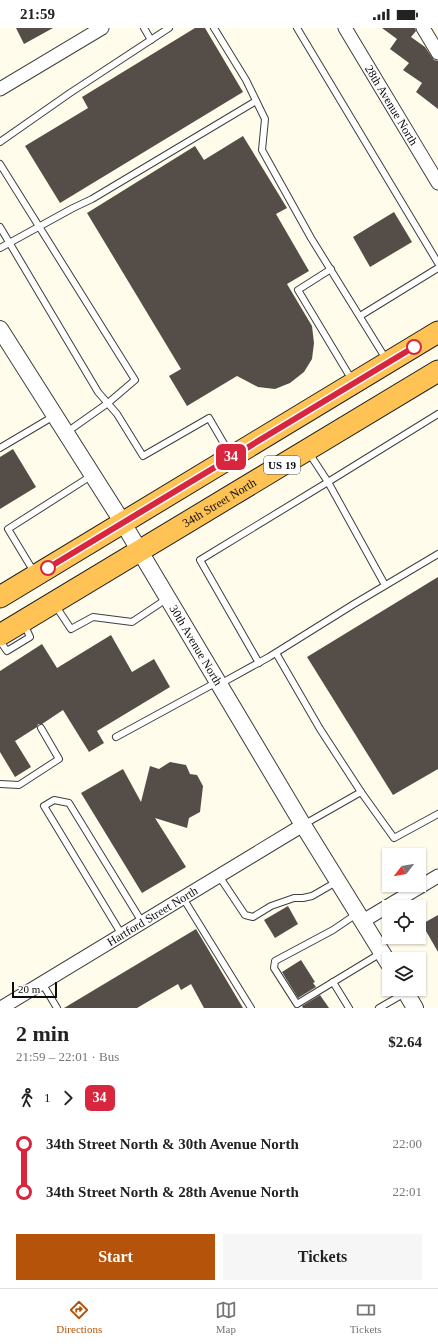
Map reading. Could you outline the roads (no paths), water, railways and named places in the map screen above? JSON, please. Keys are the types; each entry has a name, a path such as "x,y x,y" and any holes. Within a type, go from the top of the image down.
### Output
{"highway":[{"name":"US 19","path":"0,597 438,332"},
{"name":"34th Street North","path":"0,635 438,371"}],"street":[{"path":"0,89 102,28"},
{"name":"28th Avenue North","path":"345,28 438,184"},
{"path":"423,28 438,53"},
{"name":"30th Avenue North","path":"0,329 123,523 303,825 382,952"},
{"name":"Hartford Street North","path":"6,1007 42,983 303,825"},
{"path":"361,917 438,876"},
{"path":"408,996 415,1008"}],"lane":[{"path":"144,28 152,40"},
{"path":"0,142 70,93 169,28"},
{"path":"214,28 246,80 265,119 262,150 311,238 388,362"},
{"path":"297,28 438,263"},
{"path":"0,248 92,199 256,101"},
{"path":"0,164 135,380 108,403 66,433"},
{"path":"0,227 98,392 117,414 143,456 209,418 232,457"},
{"path":"360,316 438,268"},
{"path":"331,269 298,290 354,383"},
{"path":"259,663 200,560 438,414"},
{"path":"0,448 55,416"},
{"path":"307,450 328,482 385,585"},
{"path":"36,575 8,529 93,475"},
{"path":"116,737 219,682 259,663 438,554"},
{"path":"54,603 71,629 93,617 132,622 168,598"},
{"path":"0,641 7,651 30,637 22,622"},
{"path":"276,653 320,729 394,838 438,814"},
{"path":"0,784 19,785 59,759 41,728"},
{"path":"303,825 362,792"},
{"path":"122,935 44,806 54,800 69,803 142,922"},
{"path":"219,876 245,915 253,917 272,906 294,898 312,896 338,881"},
{"path":"182,898 252,1008"},
{"path":"361,917 275,961 274,968 297,1004 333,982 382,960"},
{"path":"333,982 349,1008"},
{"path":"42,983 57,1008"},
{"path":"379,1008 397,996"}]}
